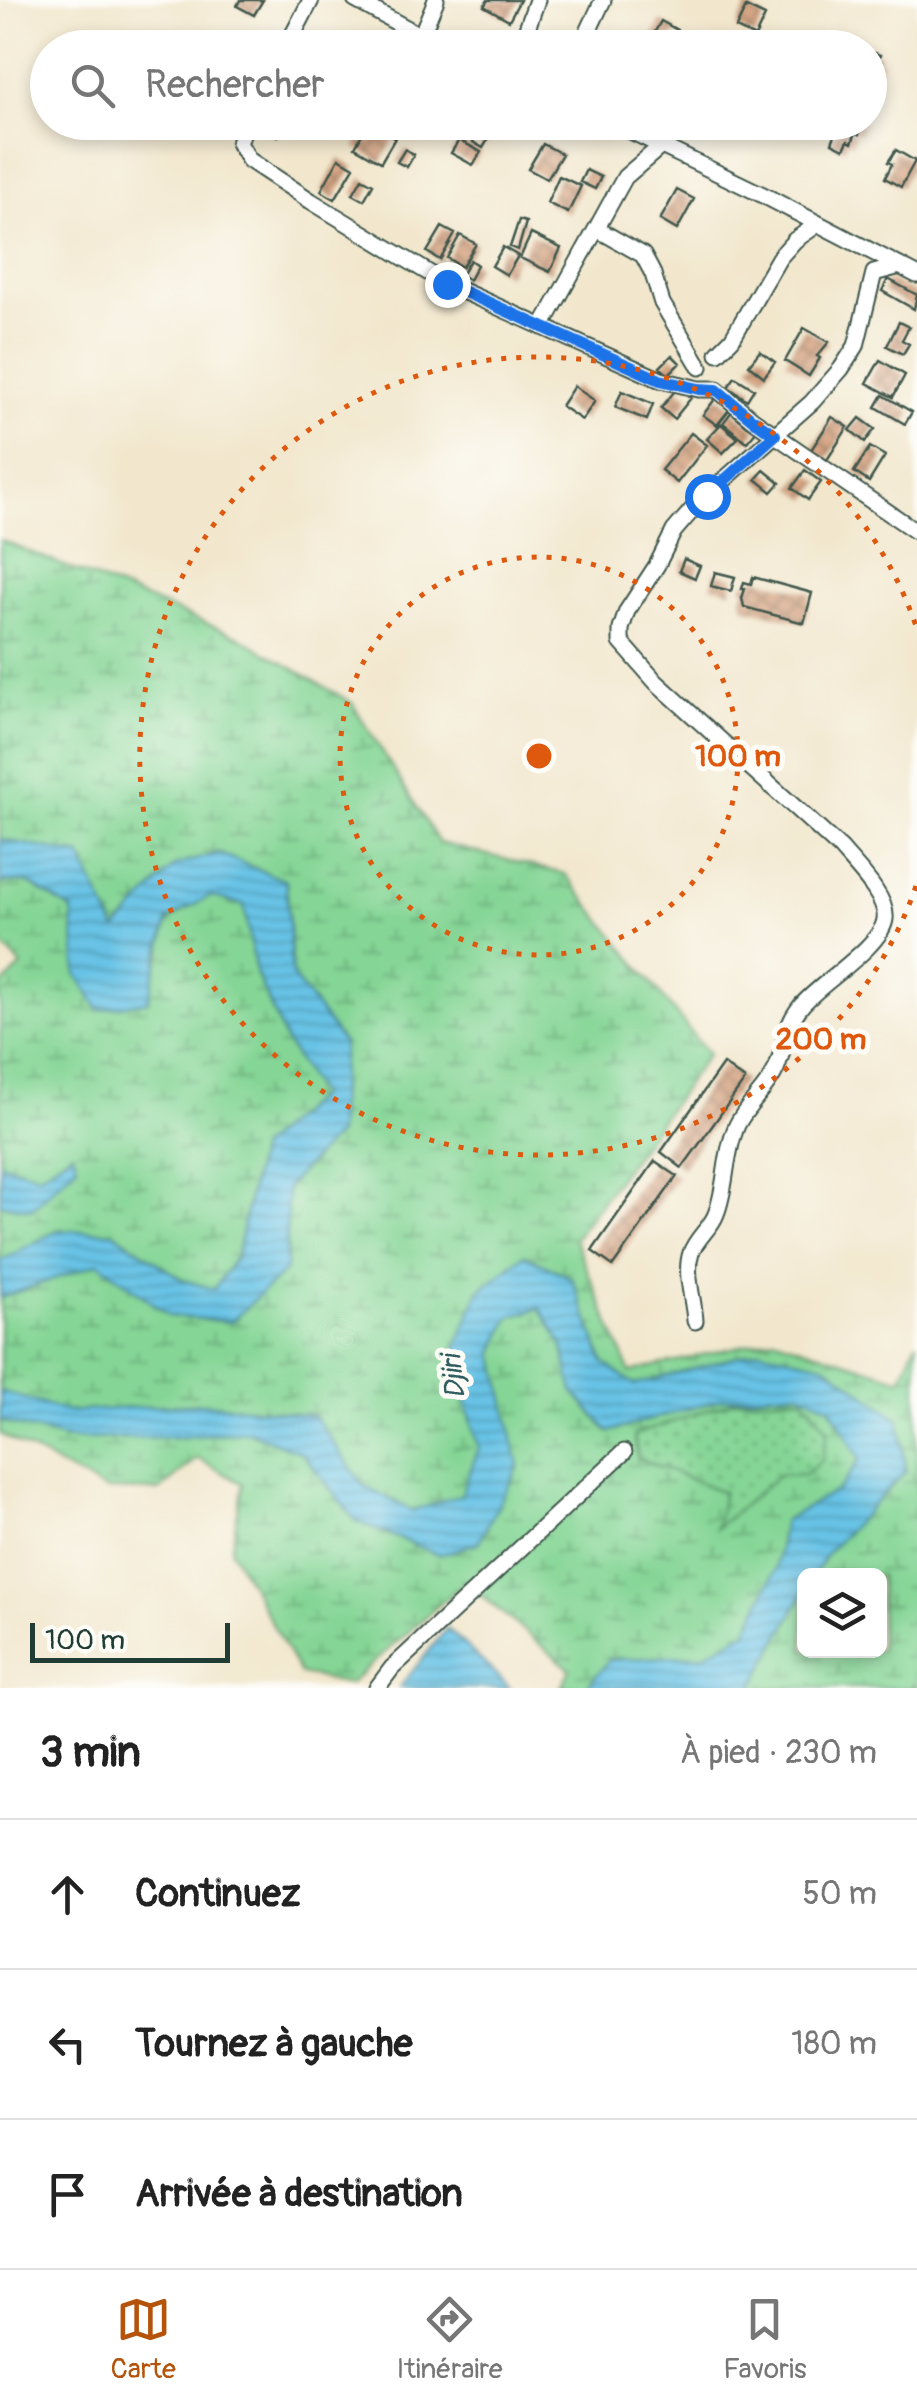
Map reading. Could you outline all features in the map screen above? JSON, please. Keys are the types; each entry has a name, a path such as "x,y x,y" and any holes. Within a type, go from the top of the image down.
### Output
{"street":[{"path":"295,30 310,0"},
{"path":"355,0 410,30"},
{"path":"424,30 436,0"},
{"path":"526,30 537,0"},
{"path":"589,30 602,0"},
{"path":"240,140 250,160 447,284 660,380 717,390 752,419 917,532"},
{"path":"649,140 917,274"},
{"path":"542,328 629,172 661,146"},
{"path":"718,353 732,339 779,258 818,224"},
{"path":"597,229 644,255 662,303 700,367"},
{"path":"695,1321 688,1266 692,1250 715,1218 737,1126 768,1085 784,1047 786,1027 794,1015 877,938 885,920 884,906 841,849 656,682 621,642 620,629 627,610 674,531 698,502 812,402 856,346 874,272 900,266"},
{"path":"376,1688 392,1668 624,1452"}],"green space":[{"path":"0,540 238,636 352,703 439,843 565,874 708,1054 574,1239 630,1372 774,1338 901,1379 917,1341 917,1688 752,1688 797,1605 797,1658 887,1658 887,1568 818,1568 826,1554 906,1471 899,1419 760,1350 635,1385 604,1363 572,1278 525,1255 453,1355 479,1448 461,1496 413,1511 364,1486 313,1416 204,1403 68,1412 0,1391 0,1298 99,1262 170,1316 230,1322 287,1187 337,1134 343,1043 292,975 286,881 218,853 174,866 116,931 80,855 0,839"},
{"path":"27,882 72,910 77,974 148,1001 168,921 210,895 244,905 256,973 285,1040 320,1095 259,1148 237,1255 214,1290 184,1280 113,1232 58,1230 0,1261 0,1204 32,1209 77,1165 72,1152 39,1175 0,1163 0,988 22,966 0,943 0,883"},
{"path":"540,1308 562,1343 573,1391 608,1432 721,1399 797,1391 830,1406 860,1459 841,1489 784,1520 776,1568 747,1631 703,1655 609,1660 586,1688 561,1688 570,1669 465,1582 349,1684 300,1674 231,1550 243,1484 197,1458 159,1491 105,1490 0,1434 0,1421 68,1439 185,1437 248,1431 302,1453 357,1521 439,1555 519,1467 494,1352 510,1317","holes":["803,1397 828,1430 822,1460 805,1474 779,1475 716,1528 723,1492 638,1458 634,1435 736,1400"]},
{"path":"803,1396 828,1430 823,1460 805,1474 779,1475 715,1529 723,1492 638,1458 634,1435 736,1400"}],"water":[{"path":"0,839 80,855 116,930 174,866 218,853 286,881 292,975 343,1043 337,1134 287,1187 286,1270 231,1322 170,1316 99,1263 0,1298 0,1261 58,1230 113,1232 183,1280 214,1289 237,1255 259,1148 319,1095 285,1040 256,972 244,905 210,896 168,920 148,1001 99,1010 77,974 72,910 27,882 0,883"},
{"path":"73,1152 77,1165 32,1209 0,1204 0,1163 39,1175"},
{"path":"524,1255 572,1278 604,1363 635,1385 760,1350 824,1364 899,1419 906,1471 826,1554 818,1568 797,1568 797,1605 753,1687 586,1688 609,1660 703,1655 747,1631 776,1568 784,1520 840,1489 860,1459 830,1406 797,1391 721,1399 609,1432 573,1391 562,1343 540,1308 510,1317 494,1352 519,1466 478,1543 439,1555 356,1521 302,1453 248,1431 185,1437 68,1439 0,1421 0,1391 68,1412 204,1403 314,1416 364,1486 413,1511 461,1495 479,1448 453,1355 479,1291"},
{"path":"447,1628 510,1688 399,1688"}],"building":[{"path":"240,0 263,0 254,15 237,6"},
{"path":"488,0 520,0 509,20 484,6"},
{"path":"746,7 765,16 758,30 736,28"},
{"path":"661,21 677,30 656,30"},
{"path":"359,140 394,140 381,162 355,147"},
{"path":"459,140 481,152 473,165 451,153"},
{"path":"474,140 488,140 483,148"},
{"path":"833,140 853,140 844,149 832,143"},
{"path":"543,144 562,154 547,179 528,169"},
{"path":"405,149 414,155 407,167 397,162"},
{"path":"896,150 915,161 901,187 885,178 892,164 888,162"},
{"path":"339,158 354,167 335,199 321,191"},
{"path":"586,170 601,177 595,189 580,182"},
{"path":"559,176 581,186 568,213 547,203"},
{"path":"362,178 373,184 364,200 353,194"},
{"path":"677,190 694,199 677,230 660,220"},
{"path":"519,220 526,222 518,250 510,247"},
{"path":"442,227 455,234 440,260 427,252"},
{"path":"531,234 561,248 550,272 520,258"},
{"path":"460,235 476,244 462,267 447,258"},
{"path":"503,247 518,256 507,275 492,266"},
{"path":"470,260 477,265 469,280 461,275"},
{"path":"888,279 917,295 914,309 882,291"},
{"path":"899,322 909,327 902,340 909,344 903,354 887,346"},
{"path":"804,328 829,342 817,356 820,358 809,376 785,361"},
{"path":"760,351 775,362 764,377 749,365"},
{"path":"672,355 680,363 668,375 660,367"},
{"path":"880,360 905,375 893,397 867,383"},
{"path":"735,377 754,389 747,400 728,387"},
{"path":"574,386 595,401 582,420 561,406"},
{"path":"678,387 691,398 674,419 661,408"},
{"path":"622,391 653,404 647,420 615,407"},
{"path":"718,395 732,406 717,425 703,415"},
{"path":"883,395 912,412 905,424 876,407"},
{"path":"733,410 757,430 747,442 723,423"},
{"path":"832,417 848,427 827,460 811,450"},
{"path":"860,418 875,429 865,442 850,430"},
{"path":"721,424 738,438 723,453 707,439"},
{"path":"691,433 707,445 677,483 661,470"},
{"path":"870,447 885,456 869,482 854,472"},
{"path":"764,470 780,483 772,492 756,479"},
{"path":"805,470 821,482 808,500 792,488"},
{"path":"684,559 700,566 695,578 679,571"},
{"path":"715,572 735,577 731,591 711,586"},
{"path":"753,577 812,593 804,623 744,607 744,582 751,584"},
{"path":"723,1064 745,1080 682,1168 661,1152"},
{"path":"655,1161 677,1176 613,1266 592,1251"}],"route":[{"path":"447,284 660,380 717,390 775,435 707,496"}],"water label":[{"name":"Djiri","path":"454,1377"}]}
